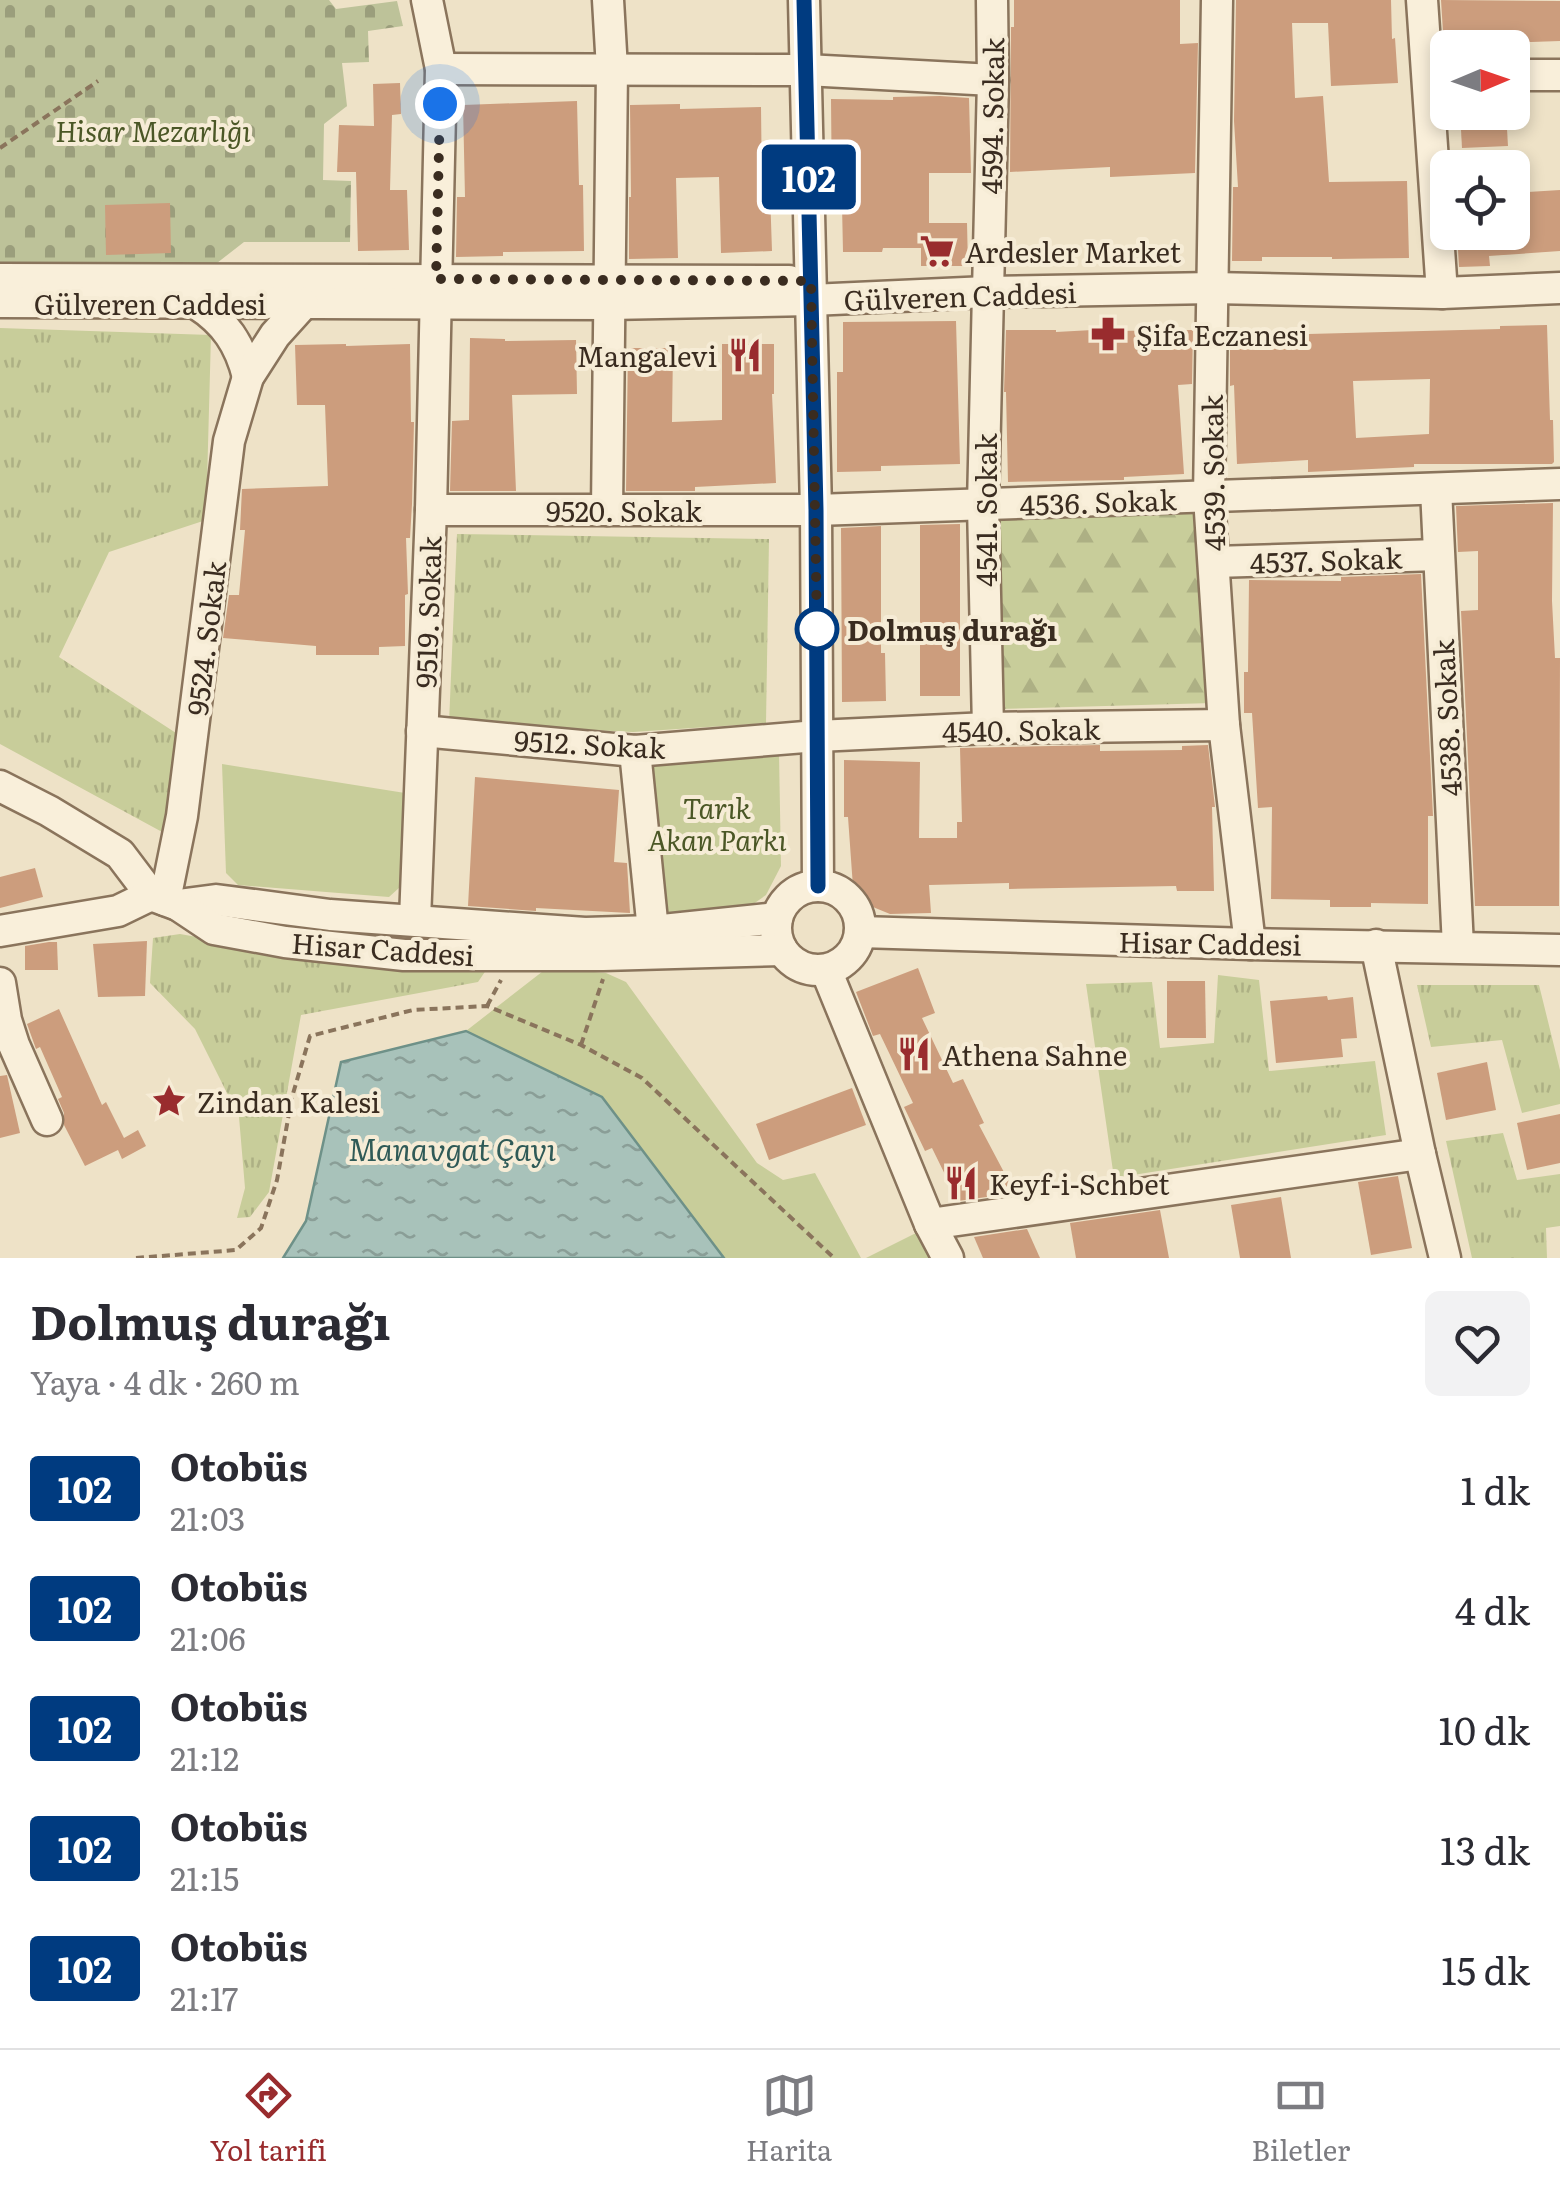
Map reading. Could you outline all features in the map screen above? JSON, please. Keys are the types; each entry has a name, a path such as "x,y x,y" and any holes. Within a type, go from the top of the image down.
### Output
{"street":[{"name":"9519. Sokak","path":"414,920 431,510 441,69 427,0"},
{"path":"607,510 612,69 608,0"},
{"path":"804,0 816,510 818,886"},
{"name":"4594. Sokak","path":"987,288 992,0"},
{"name":"4539. Sokak","path":"1217,0 1209,497 1224,725 1250,944"},
{"path":"1422,0 1430,39"},
{"path":"441,69 806,70 993,80"},
{"path":"1530,75 1560,75"},
{"path":"1438,130 1442,293"},
{"name":"Gülveren Caddesi","path":"0,279 609,292 1212,288 1442,293 1560,288"},
{"name":"4541. Sokak","path":"987,288 983,505 988,728"},
{"name":"Gülveren Caddesi","path":"0,302 303,304 436,291"},
{"path":"197,304 228,330 243,355 248,376"},
{"name":"9524. Sokak","path":"165,900 182,816 230,440 248,376 274,336 303,304"},
{"name":"4536. Sokak","path":"816,510 1560,484"},
{"name":"4538. Sokak","path":"1436,489 1458,948"},
{"name":"9520. Sokak","path":"431,510 816,510"},
{"name":"4537. Sokak","path":"1214,562 1438,555"},
{"name":"4540. Sokak","path":"817,736 988,728 1224,725"},
{"name":"9512. Sokak","path":"422,731 634,751 817,736"},
{"path":"634,751 654,930"},
{"path":"0,786 120,854 165,900"},
{"path":"818,886 848,898 858,917 860,932 848,958 826,970 798,965 782,950 778,940 778,918 788,899 796,892 818,886"},
{"path":"0,931 165,900 216,900 330,915 584,933 778,918"},
{"name":"Hisar Caddesi","path":"165,900 214,929 285,942 404,955 782,950"},
{"name":"Hisar Caddesi","path":"860,932 1458,948 1559,956"},
{"path":"1376,946 1445,1258"},
{"path":"826,970 930,1224 948,1258"},
{"path":"0,982 14,1046 47,1120"},
{"path":"930,1224 1420,1154"}],"path":[{"path":"0,148 98,81"},
{"path":"580,1046 611,954"},
{"path":"136,1258 236,1250 262,1228 310,1036 413,1010 487,1006 642,1078 834,1258"}],"green space":[{"name":"Hisar Mezarlığı","path":"0,0 329,0 336,9 397,1 403,26 368,31 369,62 342,63 347,106 324,124 323,180 351,181 350,242 244,242 217,263 0,263"},
{"path":"0,328 211,335 206,520 109,552 59,657 176,733 164,833 0,744"},
{"path":"1207,503 1213,703 997,709 991,510"},
{"path":"457,534 769,539 766,723 633,732 449,723"},
{"name":"Tarık Akan Parkı","path":"779,753 781,866 766,895 739,914 666,921 644,761"},
{"path":"222,764 405,793 400,887 389,897 238,885 226,873"},
{"path":"180,934 304,956 493,960 478,982 301,1015 269,1192 250,1217 237,1218 245,1188 239,1117 195,1029 150,983 153,938"},
{"path":"547,968 606,973 626,982 757,1163 783,1180 815,1173 861,1258 724,1258 602,1097 466,1031"},
{"path":"1218,975 1259,980 1269,1071 1375,1061 1386,1135 1114,1178 1086,984 1152,982 1160,1048 1214,1043"},
{"path":"1417,985 1539,985 1560,1070 1560,1104 1522,1113 1502,1040 1431,1047"},
{"path":"1503,1133 1517,1180 1560,1174 1560,1226 1546,1228 1547,1258 1472,1258 1446,1141"},
{"path":"916,1233 929,1258 866,1258"}],"water":[{"name":"Manavgat Çayı","path":"466,1031 602,1097 724,1258 283,1258 306,1221 341,1062"}],"building":[{"path":"1014,0 1180,0 1180,44 1198,43 1195,173 1110,177 1110,167 1010,172"},
{"path":"1236,0 1391,0 1398,83 1331,86 1328,23 1292,23 1295,98 1323,96 1329,182 1407,181 1409,258 1262,257 1262,261 1232,261 1233,187 1238,187 1234,121"},
{"path":"1441,0 1560,1 1560,41 1530,42 1530,30 1443,30"},
{"path":"400,83 401,114 392,115 390,190 407,190 409,250 358,251 356,172 337,172 339,125 374,126 373,84"},
{"path":"969,98 971,173 929,173 929,223 967,223 968,266 921,266 921,248 843,252 842,205 832,205 831,99"},
{"path":"577,101 584,251 456,257 457,197 465,197 463,105"},
{"path":"680,104 680,109 761,107 762,192 770,192 772,251 721,253 719,177 676,178 678,258 629,259 630,105"},
{"path":"1461,130 1507,130 1508,146 1462,148"},
{"path":"1560,190 1560,251 1489,256 1490,266 1459,267 1458,250 1530,250 1530,192"},
{"path":"170,203 171,253 106,255 105,205"},
{"path":"956,321 960,464 881,466 881,471 837,472 837,372 843,372 843,322"},
{"path":"1547,325 1552,464 1414,464 1308,472 1308,460 1237,464 1230,336","holes":["1430,379 1429,434 1356,438 1353,381"]},
{"path":"1006,330 1193,330 1192,384 1178,385 1184,474 1124,480 1008,482"},
{"path":"470,338 576,340 577,394 512,395 516,491 450,491 452,421 469,420"},
{"path":"410,344 414,422 410,538 406,538 405,646 379,647 379,655 316,655 316,646 223,638 229,595 239,595 245,530 240,530 242,489 328,486 325,405 297,405 295,345"},
{"path":"722,344 774,344 776,483 695,487 695,491 626,491 628,348 673,348 672,422 722,420"},
{"path":"1553,503 1552,601 1555,658 1560,658 1559,906 1475,906 1461,611 1478,610 1478,551 1458,552 1456,506"},
{"path":"960,524 960,696 920,696 920,525"},
{"path":"881,526 881,653 885,653 886,701 842,702 841,528"},
{"path":"1421,574 1433,816 1428,816 1428,904 1330,907 1330,900 1271,899 1272,807 1258,808 1252,713 1244,713 1249,580 1341,581 1341,577"},
{"path":"1100,745 1100,751 1182,750 1182,746 1208,745 1215,807 1214,891 1177,891 1176,886 1009,889 1009,883 929,885 931,913 890,914 868,905 853,887 848,817 844,817 844,760 920,762 919,838 957,838 957,822 962,822 960,748"},
{"path":"475,777 619,790 614,862 627,863 630,913 468,906"},
{"path":"35,868 43,897 0,908 0,877"},
{"path":"147,941 145,996 98,997 93,944"},
{"path":"57,942 58,970 25,970 25,946"},
{"path":"918,968 935,1013 922,1018 953,1083 963,1079 984,1123 979,1125 1015,1193 958,1201 932,1148 925,1151 904,1107 913,1103 880,1034 873,1036 856,992"},
{"path":"1167,981 1205,981 1206,1038 1167,1038"},
{"path":"1327,996 1328,1000 1353,997 1357,1038 1341,1039 1343,1057 1276,1063 1270,1001"},
{"path":"59,1009 102,1105 106,1102 124,1138 138,1130 146,1146 122,1159 118,1150 85,1166 64,1125 58,1099 62,1097 27,1024"},
{"path":"1487,1062 1496,1110 1446,1120 1437,1073"},
{"path":"7,1075 20,1133 0,1138 0,1076"},
{"path":"852,1088 866,1125 769,1160 756,1124"},
{"path":"1560,1114 1560,1163 1527,1170 1517,1123"},
{"path":"1398,1176 1412,1248 1371,1255 1358,1182"},
{"path":"1281,1197 1291,1258 1240,1258 1231,1205"},
{"path":"1160,1210 1169,1258 1076,1258 1070,1223"},
{"path":"1027,1229 1040,1258 983,1258 974,1237"}],"bus line":[{"name":"102","path":"804,0 816,510 818,886"}],"place":[{"name":"Ardesler Market","path":"937,251"},
{"name":"Şifa Eczanesi","path":"1108,334"},
{"name":"Mangalevi","path":"745,355"},
{"name":"Dolmuş durağı","path":"817,629"},
{"name":"Athena Sahne","path":"914,1054"},
{"name":"Zindan Kalesi","path":"169,1101"},
{"name":"Keyf-i-Schbet","path":"961,1183"}],"route":[{"path":"440,104 436,279 811,281 817,629"}]}
